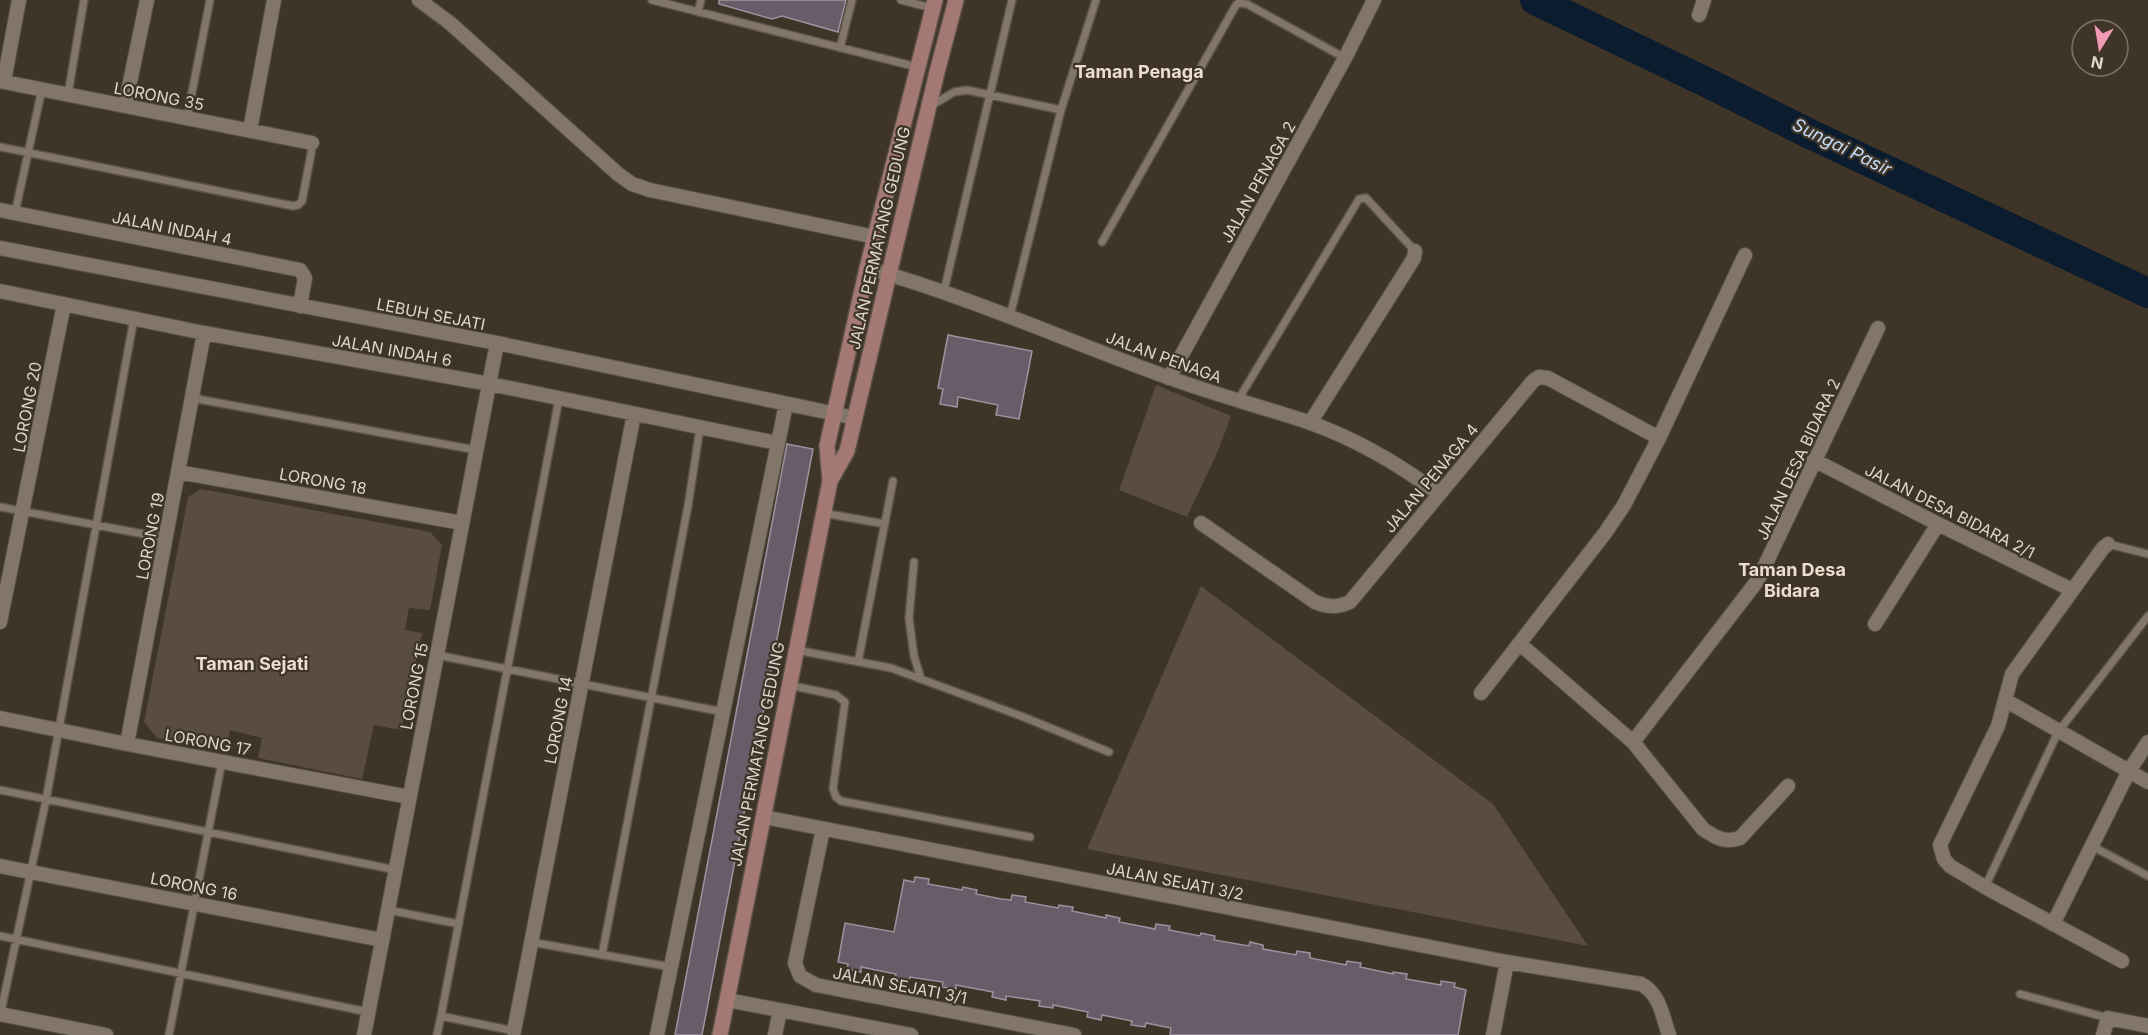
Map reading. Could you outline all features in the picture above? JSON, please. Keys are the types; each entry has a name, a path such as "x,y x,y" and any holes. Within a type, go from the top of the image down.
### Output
{"main road":[{"name":"JALAN PERMATANG GEDUNG","path":"720,1035 830,481 847,451 928,108 956,0"},
{"name":"JALAN PERMATANG GEDUNG","path":"830,481 827,446 867,268 933,4"}],"street":[{"path":"2,81 19,0"},
{"path":"126,106 147,0"},
{"path":"250,130 274,0"},
{"path":"419,0 450,22 618,174 632,184 650,190 875,237"},
{"name":"JALAN PENAGA 2","path":"1169,378 1345,58 1374,0"},
{"path":"1700,15 1704,0"},
{"name":"LORONG 35","path":"2,81 312,143"},
{"name":"JALAN INDAH 4","path":"0,210 300,270 305,278 300,306"},
{"name":"LEBUH SEJATI","path":"0,248 497,343 855,418"},
{"path":"1310,423 1414,258 1415,251"},
{"path":"1481,693 1624,505 1659,438 1745,255"},
{"name":"JALAN PENAGA","path":"867,268 944,291 1169,378 1310,423 1384,456 1439,494"},
{"name":"JALAN INDAH 6","path":"0,291 204,333 490,384 777,443"},
{"name":"LORONG 20","path":"0,622 64,304"},
{"name":"JALAN DESA BIDARA 2","path":"1633,742 1758,580 1878,328"},
{"name":"LORONG 19","path":"127,744 204,333"},
{"name":"LORONG 15","path":"364,1035 497,343"},
{"name":"JALAN PENAGA 4","path":"1201,523 1315,602 1339,607 1350,602 1533,381 1539,377 1548,378 1659,438"},
{"path":"657,1035 786,404"},
{"name":"LORONG 14","path":"515,1033 634,414"},
{"name":"JALAN DESA BIDARA 2/1","path":"1814,460 2072,590"},
{"name":"LORONG 18","path":"178,472 462,523"},
{"path":"1875,624 1938,524"},
{"path":"2108,544 2012,674 1998,726 1940,845 1944,859 1950,866 2122,961"},
{"path":"1520,644 1633,742 1703,829 1717,838 1730,841 1740,838 1788,786"},
{"path":"2004,700 2148,782"},
{"name":"LORONG 17","path":"0,718 410,797"},
{"path":"2053,924 2128,771 2148,742"},
{"name":"JALAN SEJATI 3/2","path":"764,817 1507,962 1641,984 1650,989 1657,998 1669,1035"},
{"name":"JALAN SEJATI 3/1","path":"823,829 795,963 800,976 816,985 1074,1035"},
{"name":"LORONG 16","path":"0,866 382,940"},
{"path":"1493,1035 1507,962"},
{"path":"727,1000 780,1010 856,1030 911,1035"},
{"path":"775,1035 780,1010"},
{"path":"0,1016 69,1031 106,1035"},
{"path":"2103,1035 2108,1017 2148,1026"}],"lane":[{"path":"68,94 84,0"},
{"path":"187,118 210,0"},
{"path":"652,0 917,67"},
{"path":"698,12 701,0"},
{"path":"840,48 852,0"},
{"path":"901,0 933,4"},
{"path":"944,291 1012,0"},
{"path":"1010,316 1061,110 1096,0"},
{"path":"1102,242 1236,5 1247,4 1345,58"},
{"path":"15,213 42,89"},
{"path":"928,108 954,92 967,90 1061,110"},
{"path":"0,147 293,206 302,201 312,143"},
{"path":"1237,401 1359,199 1366,198 1415,251"},
{"path":"0,1016 46,800 134,318"},
{"path":"192,398 476,450"},
{"path":"437,1035 559,399"},
{"path":"602,955 700,428"},
{"path":"858,662 893,482"},
{"path":"0,507 166,538"},
{"path":"823,513 885,524"},
{"path":"2108,544 2148,554"},
{"path":"914,562 909,618 914,656 921,679"},
{"path":"1985,887 2058,732 2148,616"},
{"path":"796,650 891,668 1021,716 1108,752"},
{"path":"437,656 723,712"},
{"path":"789,685 836,695 844,702 833,789 842,801 1030,837"},
{"path":"169,1035 222,761"},
{"path":"0,790 396,870"},
{"path":"2091,845 2148,876"},
{"path":"388,910 459,924"},
{"path":"0,936 368,1012"},
{"path":"531,942 671,967"},
{"path":"2020,994 2108,1017"},
{"path":"441,1016 515,1033"}],"shaded area":[{"path":"1156,385 1231,416 1218,451 1187,517 1119,490"},
{"path":"201,489 430,532 442,545 430,610 409,608 405,630 422,633 401,730 374,725 362,779 258,758 262,738 230,730 226,752 157,738 144,722 188,497"},
{"path":"1201,586 1493,804 1588,946 1087,849"}],"building":[{"path":"719,0 846,0 838,32 782,16 772,19 719,4"},
{"path":"948,335 1032,351 1019,419 996,415 998,405 958,397 957,407 940,404 943,389 938,388"},
{"path":"787,444 813,449 702,1035 675,1035"},
{"path":"915,877 929,879 928,884 962,890 963,887 977,890 976,894 1001,899 1011,900 1012,895 1026,897 1025,902 1058,908 1059,905 1073,907 1072,911 1106,918 1106,915 1120,918 1119,922 1155,929 1156,924 1170,926 1169,930 1200,936 1201,933 1215,936 1214,940 1249,946 1250,942 1263,945 1263,949 1296,955 1297,951 1310,953 1310,958 1346,965 1347,961 1361,963 1360,967 1393,974 1393,972 1407,974 1406,979 1441,985 1441,981 1455,983 1454,987 1466,990 1458,1035 1170,1035 1171,1028 1146,1023 1145,1027 1131,1025 1132,1021 1102,1015 1101,1020 1087,1017 1088,1012 1053,1005 1053,1008 1039,1006 1040,1001 1006,996 1006,1000 992,997 993,992 956,985 956,989 942,987 943,982 910,977 909,981 895,978 896,974 861,967 861,972 847,969 848,964 838,962 845,923 894,932 904,880 914,882"}],"waterway":[{"name":"Sungai Pasir","path":"1535,0 1810,134 2148,293"}],"district":[{"name":"Taman Penaga","path":"1139,72"},
{"name":"Taman Desa Bidara","path":"1792,580"},
{"name":"Taman Sejati","path":"252,664"}]}
